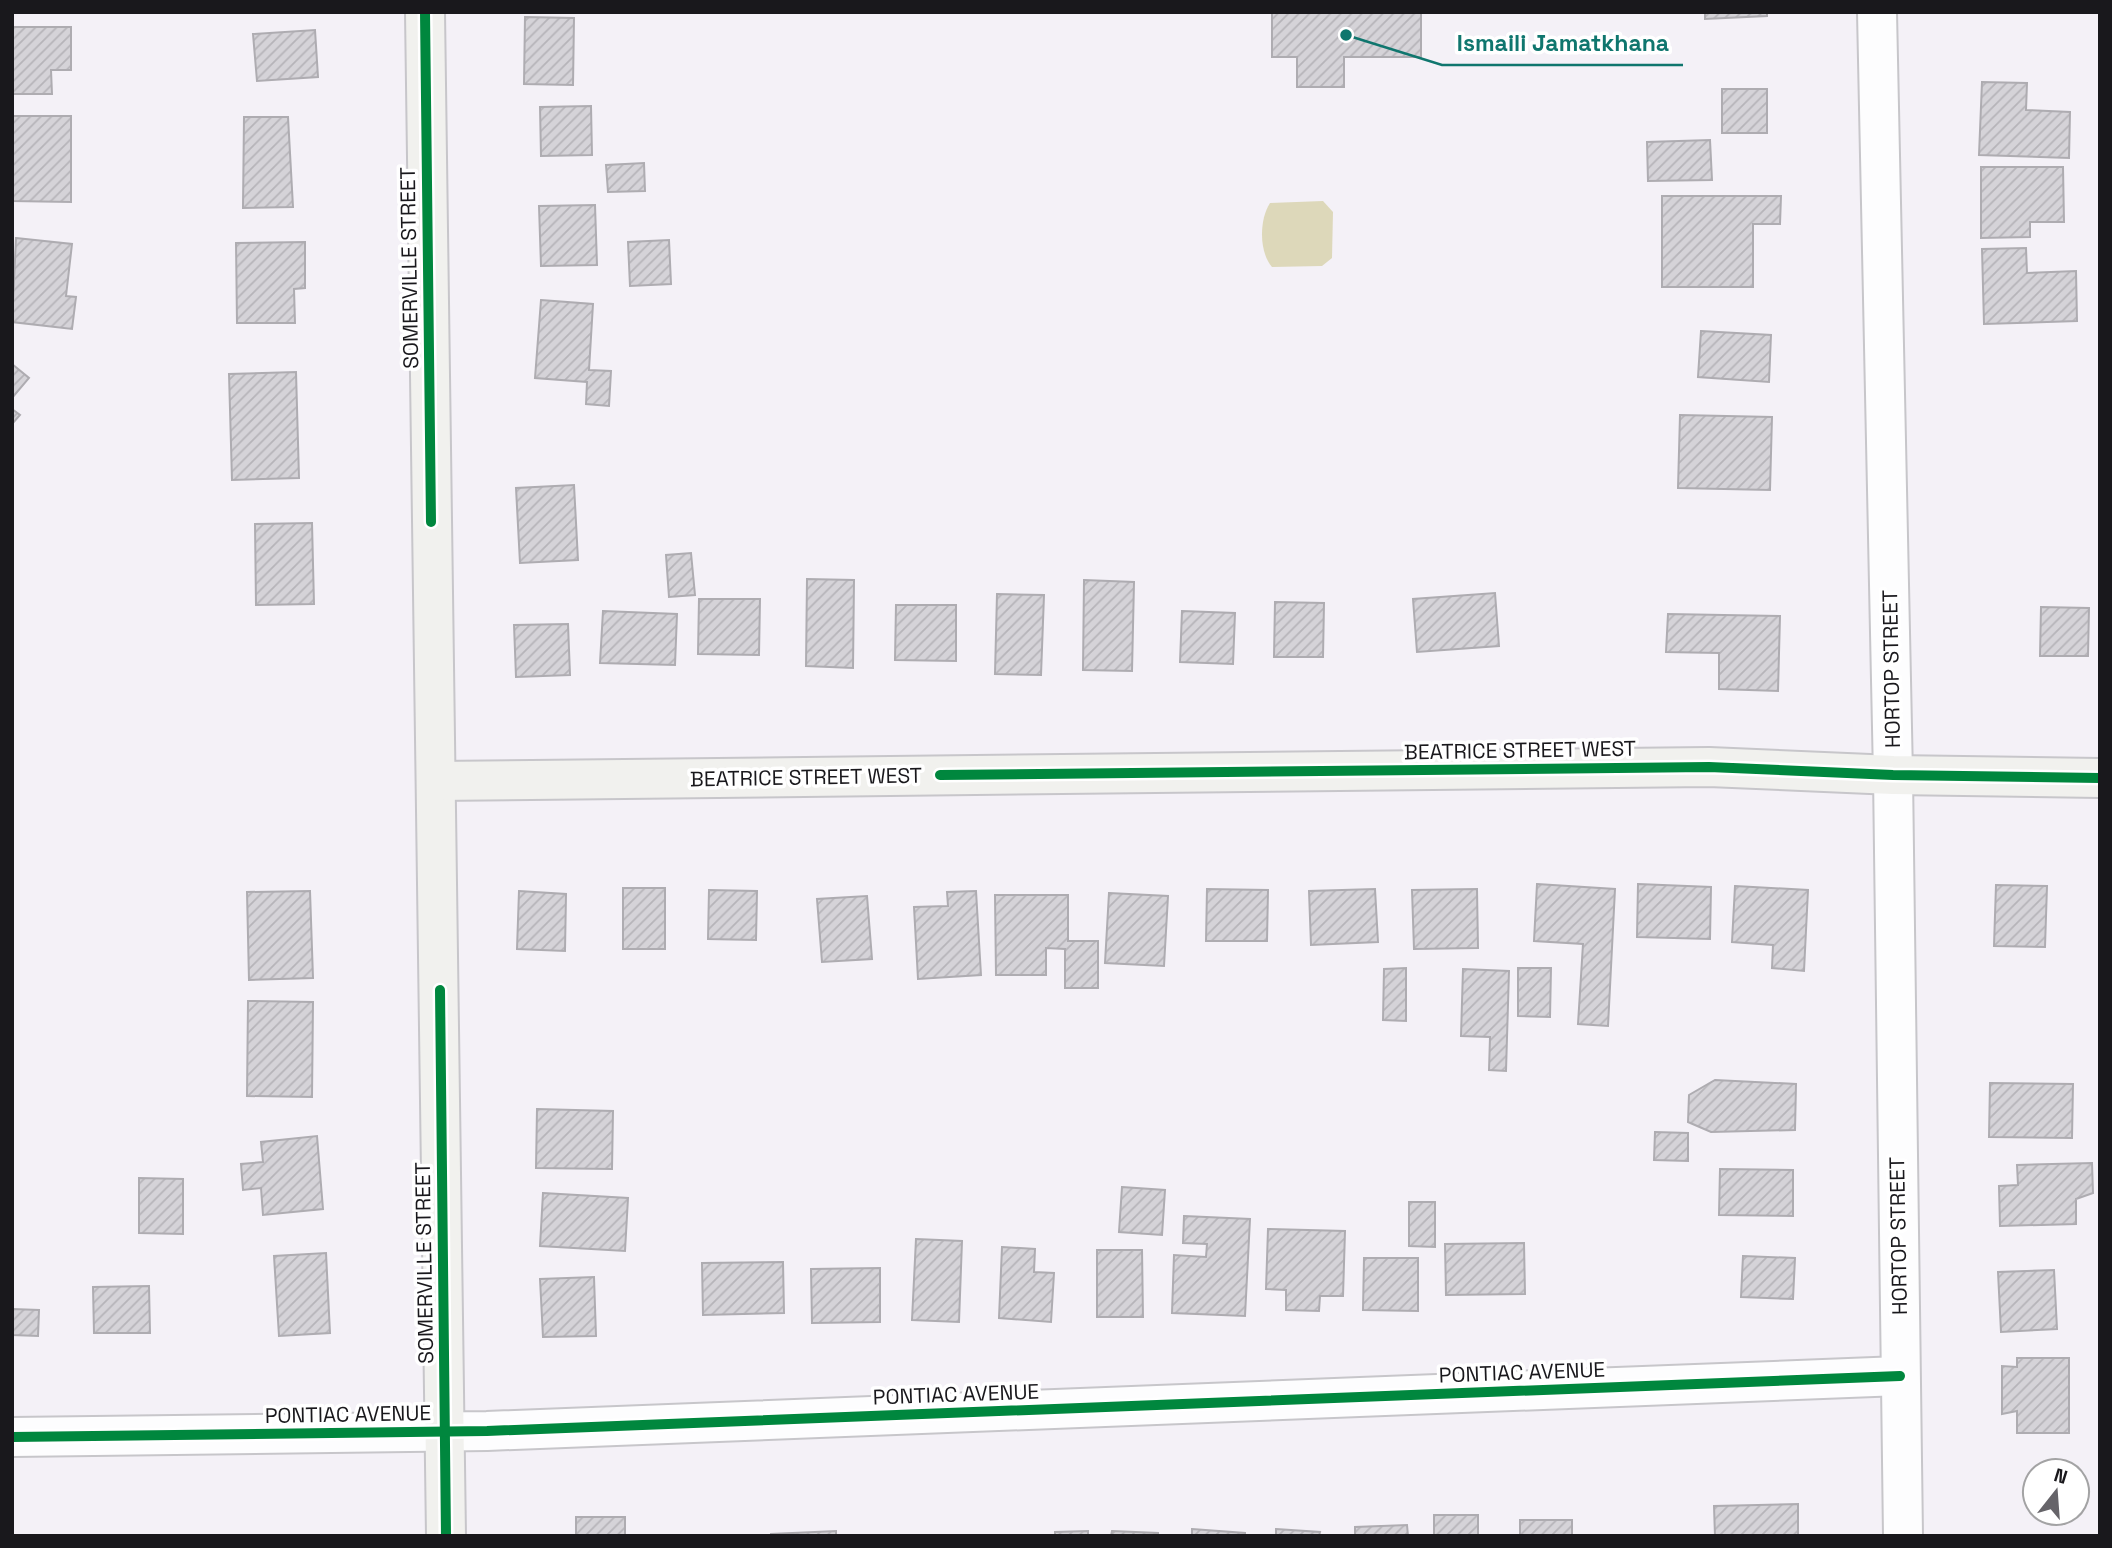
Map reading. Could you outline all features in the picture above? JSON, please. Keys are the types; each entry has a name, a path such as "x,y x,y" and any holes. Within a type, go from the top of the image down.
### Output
{"street":[{"name":"SOMERVILLE STREET","path":"425,12 446,1536"},
{"name":"HORTOP STREET","path":"1877,12 1893,775 1903,1536"},
{"name":"BEATRICE STREET WEST","path":"436,781 1697,767 1893,775 2100,778"},
{"name":"PONTIAC AVENUE","path":"12,1437 445,1432 1900,1376"}],"shaded area":[{"path":"1323,201 1333,212 1332,258 1322,266 1272,267 1265,253 1262,236 1264,218 1270,203"}],"building":[{"path":"1272,12 1421,12 1421,57 1344,57 1344,87 1297,87 1297,57 1272,57"},
{"path":"1705,12 1767,12 1767,16 1705,19"},
{"path":"525,17 574,18 573,85 524,84"},
{"path":"12,27 71,27 71,70 51,70 52,94 12,94"},
{"path":"315,30 318,77 257,81 253,34"},
{"path":"1982,82 2027,83 2026,110 2070,112 2069,158 1979,155"},
{"path":"1722,89 1767,89 1767,133 1722,133"},
{"path":"591,106 592,155 541,156 540,107"},
{"path":"12,116 71,116 71,202 12,201"},
{"path":"244,117 288,117 293,207 243,208"},
{"path":"1710,140 1712,180 1648,181 1647,142"},
{"path":"644,163 645,191 608,192 606,165"},
{"path":"1981,167 2063,167 2064,222 2030,222 2030,237 1981,238"},
{"path":"1662,196 1781,196 1780,224 1753,224 1753,287 1662,287"},
{"path":"595,205 597,265 541,266 539,206"},
{"path":"16,238 72,244 66,296 76,297 72,329 12,322"},
{"path":"669,240 671,284 630,286 628,242"},
{"path":"305,242 305,288 294,289 295,323 237,323 236,243"},
{"path":"2026,248 2027,273 2076,271 2077,321 1984,324 1982,249"},
{"path":"541,300 593,304 589,370 611,371 609,406 586,404 587,382 535,378"},
{"path":"1701,331 1771,335 1769,382 1698,377"},
{"path":"12,364 29,378 12,398"},
{"path":"296,372 299,478 232,480 229,374"},
{"path":"12,409 20,415 12,424"},
{"path":"1680,415 1772,417 1770,490 1678,488"},
{"path":"574,485 578,560 520,563 516,488"},
{"path":"312,523 314,604 256,605 255,524"},
{"path":"691,553 695,595 669,597 666,555"},
{"path":"807,579 854,580 853,668 806,666"},
{"path":"1084,580 1134,582 1132,671 1083,670"},
{"path":"1495,593 1499,646 1417,652 1413,599"},
{"path":"997,594 1044,595 1041,675 995,674"},
{"path":"699,599 760,599 759,655 698,654"},
{"path":"1275,602 1324,603 1323,657 1274,657"},
{"path":"896,605 956,605 956,661 895,660"},
{"path":"2041,607 2089,608 2088,656 2040,656"},
{"path":"603,611 677,614 675,665 600,663"},
{"path":"1182,611 1235,613 1233,664 1180,662"},
{"path":"1668,614 1780,616 1778,691 1719,689 1719,653 1666,652"},
{"path":"568,624 570,675 516,677 514,625"},
{"path":"1537,884 1615,889 1608,1026 1578,1024 1583,944 1534,941"},
{"path":"1638,884 1711,887 1710,939 1637,937"},
{"path":"1996,885 2047,886 2045,947 1994,946"},
{"path":"1735,886 1808,890 1804,971 1772,968 1773,945 1732,942"},
{"path":"623,888 665,888 665,949 623,949"},
{"path":"1207,889 1268,890 1267,941 1206,941"},
{"path":"1375,889 1378,942 1311,945 1309,891"},
{"path":"1477,889 1478,948 1414,949 1412,890"},
{"path":"709,890 757,891 756,940 708,939"},
{"path":"310,891 313,978 249,980 247,892"},
{"path":"519,891 566,894 565,951 517,949"},
{"path":"976,891 981,975 918,979 914,907 948,906 947,892"},
{"path":"1109,893 1168,896 1164,966 1105,963"},
{"path":"995,895 1068,895 1068,941 1098,941 1098,988 1065,988 1065,949 1046,948 1046,975 996,975"},
{"path":"867,896 872,959 822,962 817,899"},
{"path":"1406,968 1406,1021 1383,1020 1384,969"},
{"path":"1518,968 1551,968 1550,1017 1518,1016"},
{"path":"1463,969 1509,971 1506,1071 1489,1070 1490,1037 1461,1036"},
{"path":"248,1001 313,1002 312,1097 247,1096"},
{"path":"1715,1080 1796,1084 1795,1130 1711,1132 1688,1122 1689,1095"},
{"path":"1990,1083 2073,1084 2072,1138 1989,1137"},
{"path":"537,1109 613,1111 612,1169 536,1168"},
{"path":"1655,1132 1688,1133 1688,1161 1654,1160"},
{"path":"317,1136 323,1209 263,1215 261,1188 243,1190 241,1164 263,1162 261,1142"},
{"path":"2092,1163 2093,1193 2076,1199 2076,1224 2000,1226 1999,1186 2018,1185 2017,1165"},
{"path":"1720,1169 1793,1170 1793,1216 1719,1215"},
{"path":"139,1178 183,1179 183,1234 139,1233"},
{"path":"1122,1187 1165,1190 1162,1235 1119,1232"},
{"path":"543,1193 628,1198 625,1251 540,1246"},
{"path":"1409,1202 1435,1202 1435,1247 1409,1246"},
{"path":"1184,1216 1250,1219 1245,1316 1172,1313 1174,1255 1206,1257 1207,1244 1183,1243"},
{"path":"1268,1229 1345,1231 1343,1296 1320,1296 1319,1311 1286,1310 1286,1290 1266,1289"},
{"path":"916,1239 962,1241 959,1322 912,1320"},
{"path":"1524,1243 1525,1294 1446,1295 1445,1244"},
{"path":"1002,1247 1035,1249 1034,1272 1054,1273 1051,1322 999,1318"},
{"path":"1097,1250 1142,1250 1143,1317 1097,1317"},
{"path":"326,1253 330,1333 279,1336 274,1256"},
{"path":"1743,1256 1795,1258 1793,1299 1741,1297"},
{"path":"1364,1258 1418,1258 1418,1311 1363,1310"},
{"path":"783,1262 784,1313 703,1315 702,1263"},
{"path":"880,1268 880,1322 812,1323 811,1269"},
{"path":"2054,1270 2057,1329 2001,1332 1998,1272"},
{"path":"594,1277 596,1336 543,1337 540,1279"},
{"path":"149,1286 150,1333 94,1333 93,1287"},
{"path":"12,1309 39,1310 38,1336 12,1335"},
{"path":"2017,1358 2069,1358 2069,1433 2017,1433 2017,1411 2002,1414 2002,1366 2017,1367"},
{"path":"1798,1504 1798,1536 1715,1536 1714,1506"},
{"path":"1434,1515 1478,1515 1478,1536 1434,1536"},
{"path":"576,1517 625,1517 625,1536 576,1536"},
{"path":"1520,1520 1572,1520 1572,1536 1520,1536"},
{"path":"1407,1525 1408,1536 1355,1536 1355,1527"},
{"path":"1192,1529 1245,1533 1245,1536 1192,1536"},
{"path":"1276,1529 1320,1532 1319,1536 1276,1536"},
{"path":"836,1531 836,1536 771,1536 771,1534"},
{"path":"1088,1531 1088,1536 1055,1536 1055,1532"},
{"path":"1112,1531 1158,1533 1158,1536 1111,1536"}],"cycle path":[{"path":"425,12 431,522"},
{"path":"940,775 1709,767 1893,775 2100,778"},
{"path":"440,990 446,1536"},
{"path":"12,1437 487,1431 1900,1376"}],"place":[{"name":"Ismaili Jamatkhana","path":"1346,35"}]}
